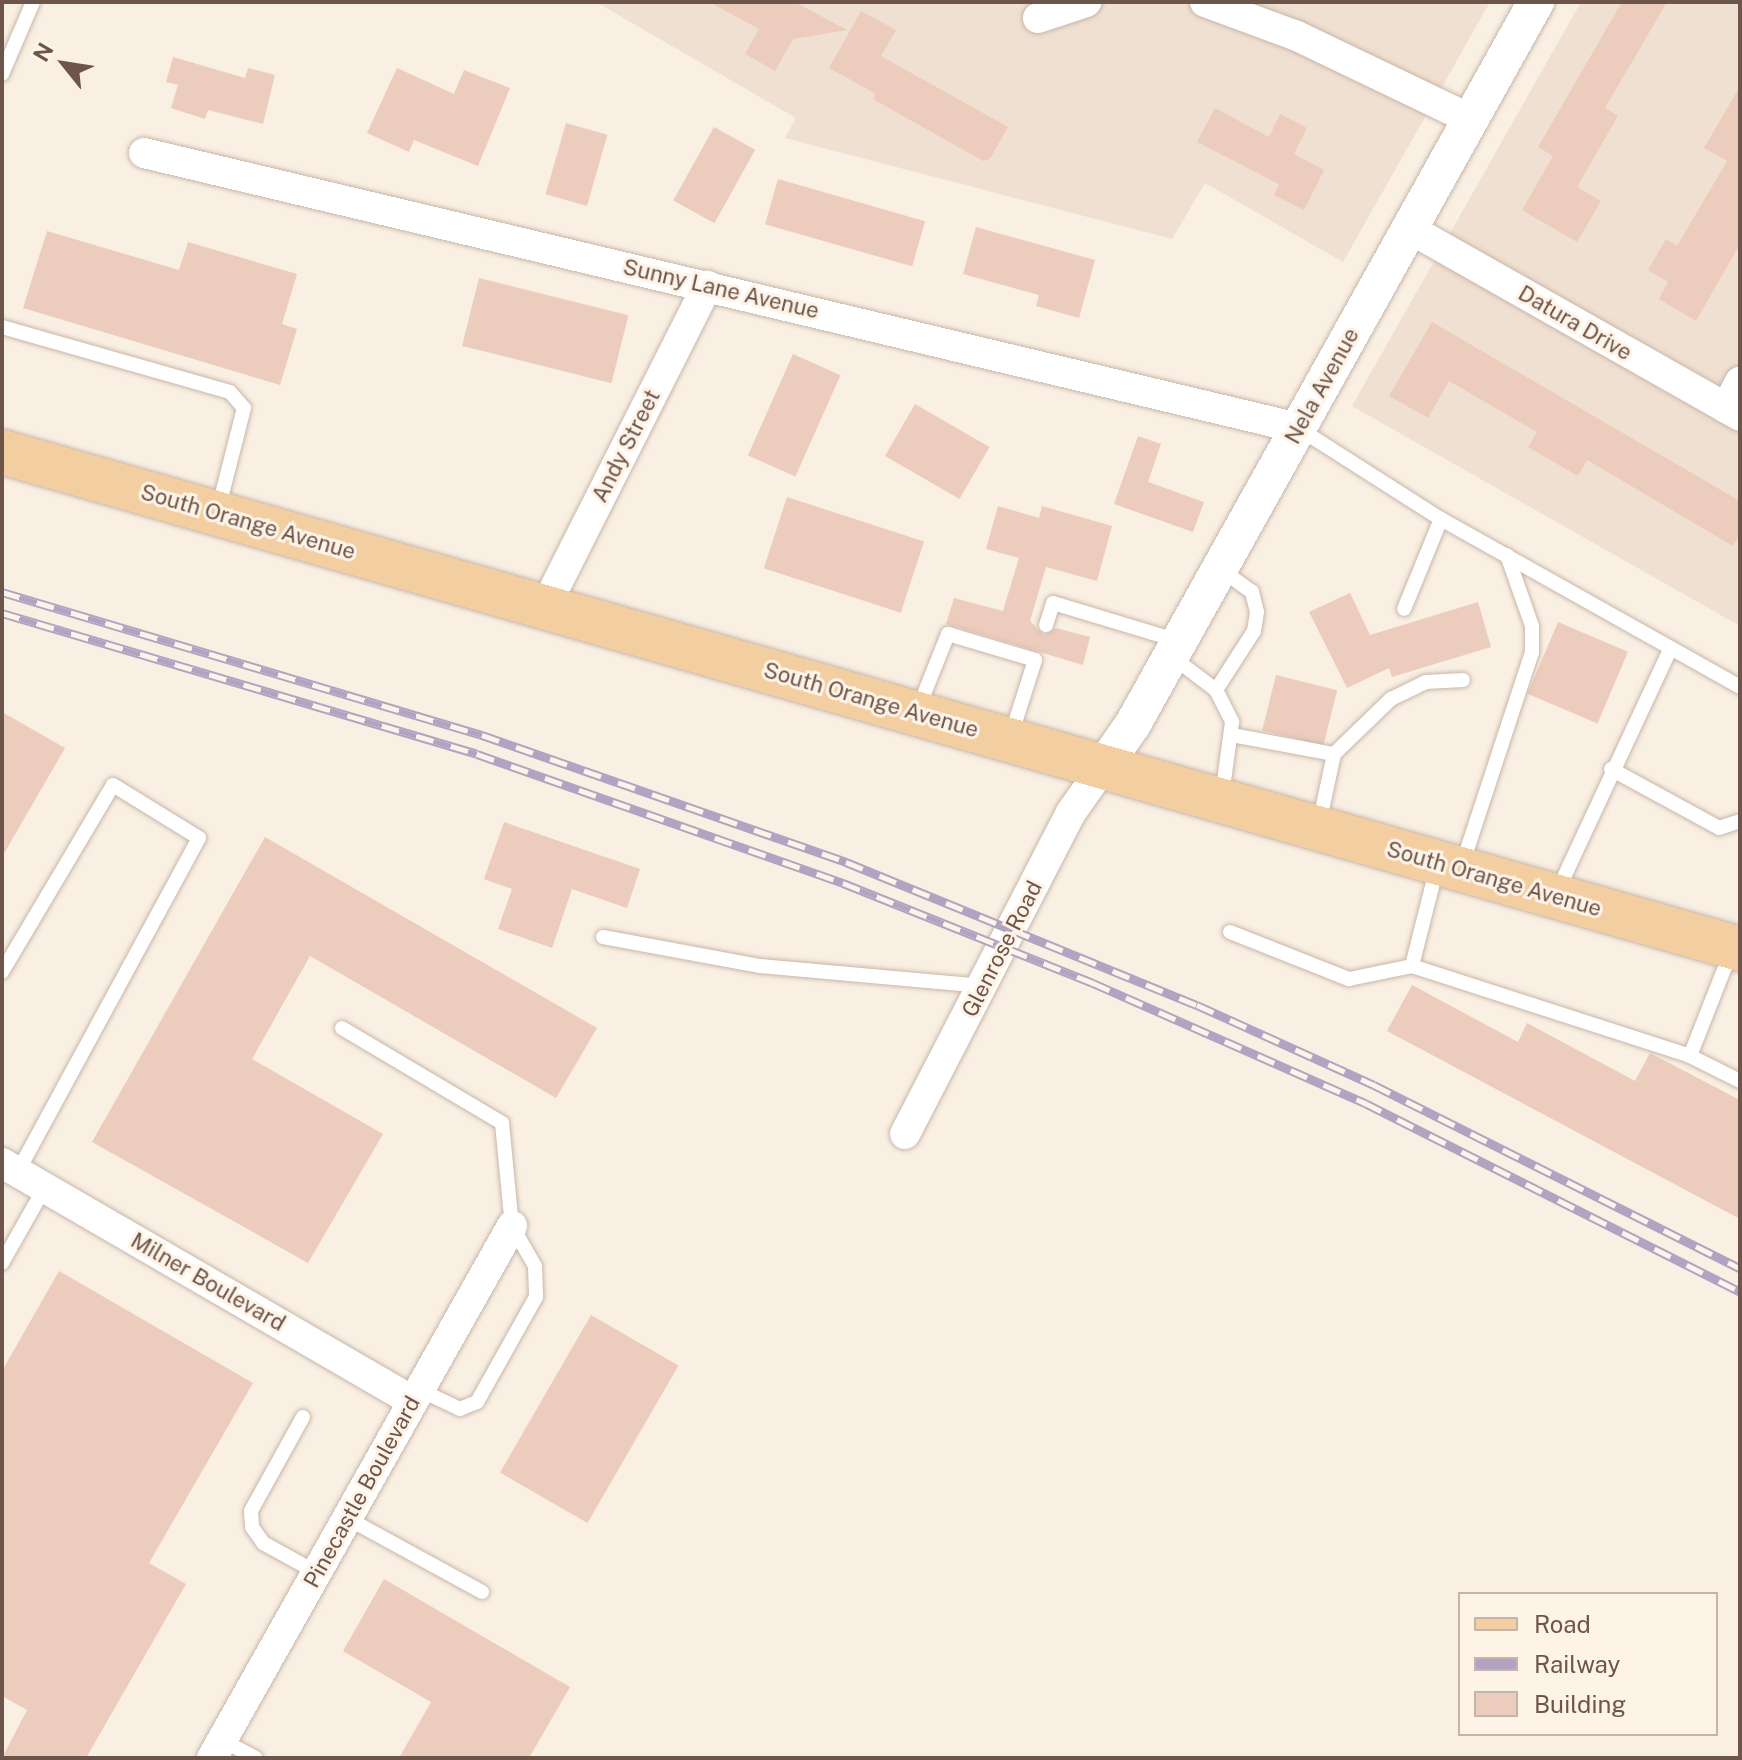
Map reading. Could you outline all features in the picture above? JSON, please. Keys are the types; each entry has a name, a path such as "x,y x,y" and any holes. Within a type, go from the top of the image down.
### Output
{"main road":[{"name":"South Orange Avenue","path":"2,452 1736,948"}],"street":[{"path":"1038,18 1086,2"},
{"path":"1205,2 1297,36 1470,119"},
{"name":"Nela Avenue","path":"1103,767 1175,648 1536,2"},
{"name":"Sunny Lane Avenue","path":"144,153 1298,428"},
{"name":"Datura Drive","path":"1410,229 1735,402"},
{"name":"Andy Street","path":"545,607 707,286"},
{"name":"Glenrose Road","path":"905,1134 1070,814 1103,767"},
{"name":"Milner Boulevard","path":"10,1167 416,1395"},
{"name":"Pinecastle Boulevard","path":"217,1749 512,1226"}],"lane":[{"path":"2,74 33,2"},
{"path":"2,327 230,392 244,408 217,513"},
{"path":"1298,428 1441,519 1740,687"},
{"path":"1404,609 1441,519"},
{"path":"1412,966 1450,866 1496,764 1532,652 1532,626 1507,555"},
{"path":"1216,690 1254,631 1257,612 1252,592 1220,568"},
{"path":"1046,625 1053,603 1175,648 1216,690 1232,722 1221,800"},
{"path":"917,714 948,634 1036,656 1010,740"},
{"path":"1556,896 1611,769 1671,648"},
{"path":"1318,828 1334,754 1391,699 1426,682 1463,680"},
{"path":"1232,735 1334,754"},
{"path":"1611,769 1719,828 1740,821"},
{"path":"2,972 113,785 199,838 10,1167"},
{"path":"1230,932 1349,979 1412,966 1690,1056 1740,1081"},
{"path":"603,937 760,966 984,986"},
{"path":"1690,1056 1736,948"},
{"path":"342,1028 502,1123 512,1226 535,1266 536,1297 477,1402 460,1409 416,1395"},
{"path":"2,1263 45,1187"},
{"path":"303,1417 251,1511 252,1527 263,1543 316,1572"},
{"path":"347,1518 482,1592"},
{"path":"217,1749 256,1758"}],"shaded area":[{"path":"596,2 1490,2 1343,262 1205,183 1172,239 785,138 796,118"},
{"path":"1581,2 1740,2 1740,626 1352,406"}],"building":[{"path":"709,2 795,2 847,30 793,39 775,71 745,54 759,29"},
{"path":"1622,2 1667,2 1605,108 1618,116 1577,187 1601,201 1577,242 1522,210 1553,156 1538,147"},
{"path":"861,11 896,30 881,56 1008,127 990,159 983,161 873,99 876,94 829,68"},
{"path":"173,57 245,78 248,68 275,75 263,124 208,110 205,119 171,108 178,85 166,82"},
{"path":"397,68 454,94 464,70 510,88 478,166 414,140 409,152 367,133"},
{"path":"1740,86 1740,244 1696,321 1659,299 1668,282 1648,270 1666,239 1677,246 1727,161 1704,148"},
{"path":"1215,108 1269,137 1280,114 1307,128 1294,154 1324,170 1304,210 1274,195 1279,184 1197,142"},
{"path":"566,123 607,135 587,206 546,194"},
{"path":"714,127 755,150 714,223 673,200"},
{"path":"778,179 925,221 912,266 765,224"},
{"path":"976,227 1095,260 1079,318 1036,306 1039,295 963,274"},
{"path":"47,231 179,270 188,242 297,274 282,324 297,329 280,385 23,308"},
{"path":"479,278 628,315 611,383 462,346"},
{"path":"1432,322 1740,501 1740,533 1733,546 1587,460 1578,476 1528,447 1537,432 1449,381 1428,418 1389,396"},
{"path":"793,354 841,375 795,477 748,455"},
{"path":"915,404 989,447 959,499 885,456"},
{"path":"1138,436 1161,444 1148,482 1204,502 1193,532 1114,504"},
{"path":"787,497 924,541 901,613 764,568"},
{"path":"998,506 1039,518 1042,506 1112,526 1097,581 1046,567 1030,621 1044,635 1056,628 1090,637 1083,665 946,624 954,598 1003,611 1019,558 986,549"},
{"path":"1350,593 1370,635 1478,602 1491,647 1392,677 1389,668 1347,688 1309,612"},
{"path":"1558,622 1628,652 1597,723 1528,694"},
{"path":"1276,675 1337,690 1323,746 1262,730"},
{"path":"2,712 65,748 2,857"},
{"path":"504,822 640,869 627,908 572,889 552,948 498,929 512,889 484,879"},
{"path":"265,837 597,1028 556,1098 310,956 252,1059 383,1134 308,1263 92,1142"},
{"path":"1412,985 1518,1042 1527,1023 1635,1081 1650,1053 1740,1100 1740,1219 1387,1031"},
{"path":"59,1271 253,1383 149,1563 186,1584 86,1758 2,1758 27,1710 2,1696 2,1371"},
{"path":"591,1315 678,1366 587,1523 500,1473"},
{"path":"384,1579 570,1687 529,1758 399,1758 431,1702 343,1651"}],"railway":[{"path":"2,592 482,735 846,862 1197,1005 1374,1085 1740,1268"},
{"path":"2,613 477,754 843,883 1093,983 1365,1103 1740,1292"}]}
